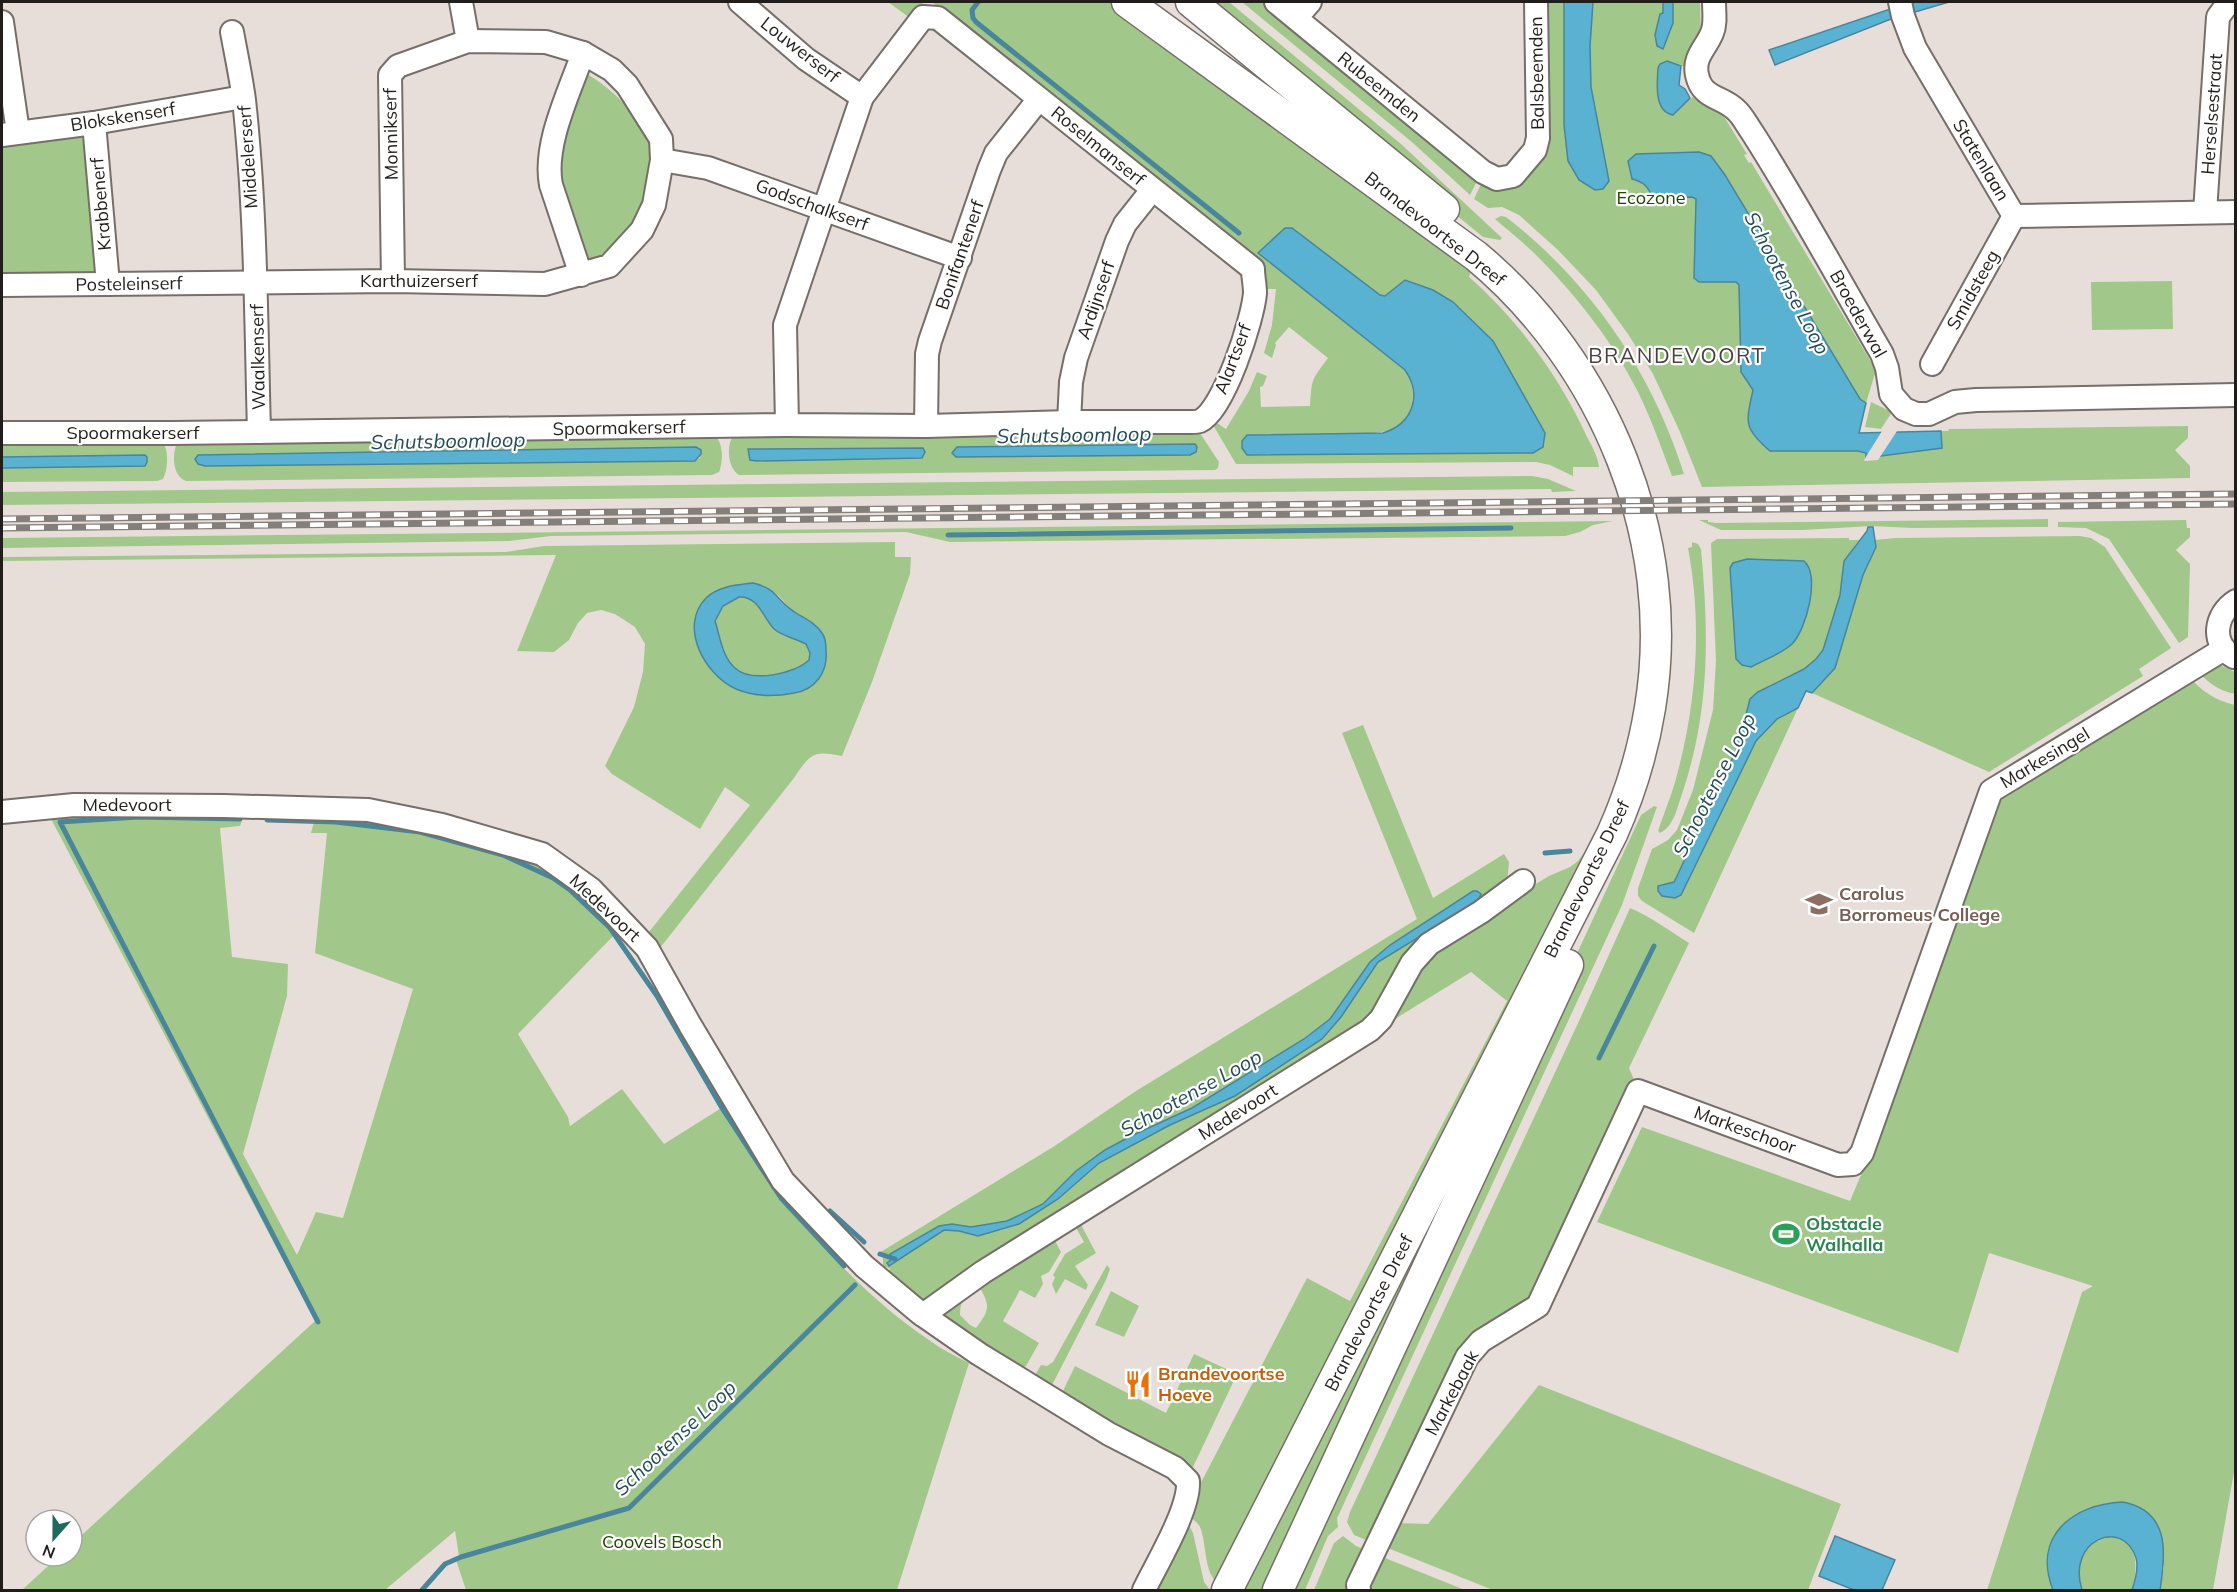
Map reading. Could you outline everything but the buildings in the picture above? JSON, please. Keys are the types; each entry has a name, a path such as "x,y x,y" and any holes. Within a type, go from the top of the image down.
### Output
{"main road":[{"name":"Brandevoortse Dreef","path":"1127,2 1476,256 1533,311 1566,354 1583,381 1619,450 1639,514 1647,550 1653,602 1654,658 1650,706 1641,751 1624,807 1227,1590"},
{"name":"Brandevoortse Dreef","path":"1191,2 1494,251 1557,317 1597,374 1634,447 1657,523 1669,604 1669,659 1665,708 1656,753 1633,823 1278,1590"}],"street":[{"path":"461,2 468,41"},
{"name":"Louwerserf","path":"740,2 806,59 862,97"},
{"name":"Rubeemden","path":"1276,2 1303,10 1483,172"},
{"name":"Balsbeemden","path":"1483,172 1497,179 1513,176 1535,150 1538,138 1536,2"},
{"name":"Broederwal","path":"1714,2 1714,27 1712,35 1698,56 1697,77 1704,90 1714,99 1738,111 1762,149 1882,354 1887,368 1891,394 1899,406 1916,414 1924,414 1955,402 1976,400 2235,395"},
{"name":"Statenlaan","path":"1901,7 1915,48 2014,216 2235,212"},
{"name":"Herselsestraat","path":"2205,212 2224,9"},
{"name":"Roselmanserf","path":"862,97 923,17 938,18 1252,269 1255,292"},
{"path":"2,22 10,133"},
{"name":"Middelerserf","path":"232,32 243,97 256,282"},
{"name":"Karthuizerserf","path":"256,282 393,281 545,284 609,266 642,230 654,205 662,160 660,139 627,85 612,70 583,53 546,42 468,41"},
{"name":"Monnikserf","path":"393,281 390,75 398,66 468,41"},
{"path":"581,275 548,170 558,124 583,53"},
{"name":"Blokskenserf","path":"10,133 94,123 243,97"},
{"path":"787,425 785,325 826,210 862,97"},
{"name":"Bonifantenerf","path":"926,426 927,354 996,153 1039,99"},
{"name":"Krabbenerf","path":"94,123 108,284"},
{"name":"Godschalkserf","path":"662,160 708,168 960,258"},
{"name":"Ardijnserf","path":"1070,422 1071,382 1076,358 1113,252 1125,224 1152,190"},
{"name":"Smidsteeg","path":"1932,364 2014,216"},
{"name":"Posteleinserf","path":"2,285 256,282"},
{"name":"Waalkenserf","path":"256,282 260,432"},
{"name":"Alartserf","path":"1200,421 1213,409 1235,366 1248,326 1255,292"},
{"name":"Spoormakerserf","path":"2,433 787,425 926,426 1200,421"},
{"path":"2230,654 2218,637 2219,618 2224,610 2235,601"},
{"name":"Markesingel","path":"1853,1164 1862,1153 1991,791 2230,654"},
{"name":"Medevoort","path":"2,812 74,805 368,810 442,825 542,854 591,889 647,948 783,1181 864,1266 923,1315 979,1354 1110,1434 1175,1468 1188,1481 1189,1492 1180,1515 1144,1590"},
{"name":"Medevoort","path":"923,1315 983,1272 1370,1030 1381,1019 1412,963 1429,944 1481,912 1523,881"},
{"name":"Markeschoor","path":"1638,1091 1838,1165 1853,1164"},
{"name":"Markebaak","path":"1359,1590 1358,1586 1374,1549 1467,1357 1480,1341 1538,1306 1638,1091"}],"green space":[{"path":"888,2 924,2 910,18"},
{"path":"932,2 1120,2 1472,268 1469,277 1521,331 1551,371 1576,415 1599,467 1573,467 1573,476 1550,465 1536,462 1236,464 1213,425 1217,423 1226,429 1249,391 1257,372 1267,376 1263,386 1260,387 1261,407 1310,406 1313,380 1328,358 1289,327 1275,343 1272,358 1264,353 1272,325 1276,289 1265,289 1240,252","holes":["1259,253 1385,296 1405,280 1433,290 1453,302 1493,341 1539,422 1538,451 1532,453 1247,455 1393,430 1406,418 1413,395 1405,370"]},
{"path":"1196,2 1229,2 1401,144 1502,238 1500,240 1483,237"},
{"path":"1242,2 1263,2 1478,179 1470,195 1413,143"},
{"name":"Ecozone","path":"1542,2 1700,2 1701,34 1688,52 1685,67 1678,65 1674,82 1688,100 1695,96 1705,106 1723,115 1747,154 1744,155 1749,163 1751,162 1876,370 1866,403 1863,401 1855,436 1941,435 1941,431 1949,429 2188,426 2188,438 2175,450 2190,466 2190,478 1702,487 1653,374 1596,290 1558,250 1519,215 1502,207 1488,208 1474,199 1482,182 1530,169"},
{"path":"584,72 613,93 638,121 651,147 652,157 652,167 643,206 633,226 604,253 588,262 559,184 556,160"},
{"path":"84,128 106,279 2,281 2,141"},
{"path":"1501,216 1506,217 1537,243 1565,271 1615,332 1655,400 1684,474 1672,476 1642,401 1628,373 1606,339 1556,276 1531,250 1495,219"},
{"path":"2172,281 2173,329 2092,330 2091,282"},
{"path":"1871,402 1892,412 1881,429 1865,427"},
{"path":"1198,430 1219,462 1215,470 739,475 732,468 729,457 729,445 733,436","holes":["1195,444 1196,452 1190,455 957,457 952,453 957,447","925,452 922,458 757,461"]},
{"path":"714,436 720,442 722,458 719,472 712,475 186,481 178,474 174,464 177,443","holes":["701,457 695,461 205,466 198,464"]},
{"path":"2,443 163,443 167,466 163,479 157,481 2,482 2,468 144,466 147,462 145,455 2,457"},
{"path":"1532,476 1548,479 1576,491 1552,492 1551,489 2,505 2,492"},
{"path":"2048,519 2048,527 1871,526 1803,530 1721,530 1699,520 1716,523"},
{"path":"2186,520 2187,528 2190,528 2190,537 2176,550 2190,564 2188,637 2179,643 2109,539 2086,528 2058,527 2058,522"},
{"path":"1613,521 1593,525 1565,536 950,542 906,532 551,536 509,541 2,548 2,538"},
{"path":"2080,536 2091,538 2105,547 2171,648 2139,669 2143,676 1989,772 1812,693 1835,667 1863,575 1876,547 1875,540"},
{"path":"1849,538 1849,540 1859,540 1844,561 1840,595 1823,650 1804,669 1758,692 1750,699 1738,746 1677,876 1674,882 1658,886 1681,895 1756,741 1777,719 1798,708 1694,933 1642,901 1638,896 1638,888 1652,849 1668,840 1677,830 1693,790 1713,710 1716,661 1711,543 1717,539"},
{"path":"895,542 895,557 911,557 910,574 872,682 842,756 818,754 804,764 656,953 645,937 750,805 725,787 700,829 612,774 605,766 634,707 643,672 645,644 635,627 615,614 601,610 587,613 578,623 569,640 554,652 517,651 556,555 2,561 2,557 506,552 544,546","holes":["763,585 779,596 791,610 811,622 813,686 772,696 751,694 722,680 711,670 697,643 695,627 697,611"]},
{"path":"1692,542 1698,544 1701,549 1704,581 1706,642 1702,703 1691,763 1678,805 1669,826 1660,833 1658,831 1674,786 1690,716 1696,632 1688,548 1692,547"},
{"path":"739,597 756,604 778,631 806,644 810,653 809,660 794,669 773,675 751,675 735,668 724,652 715,621 723,606"},
{"path":"2212,665 2222,666 2235,672 2235,694 2216,686 2199,673"},
{"path":"2189,677 2210,695 2235,705 2236,1461 2213,1590 2160,1590 2164,1567 2133,1504 2117,1503 2071,1517 2048,1576 2053,1590 1987,1590 2082,1292 2093,1286 1989,1253 1958,1353 1597,1222 1642,1127 1850,1201 1864,1168 1998,796"},
{"path":"1363,725 1433,898 1504,854 1509,862 1507,885 1431,938 1380,1011 1052,1235 1061,1252 1049,1272 1041,1276 1043,1284 1035,1298 1020,1290 1003,1321 1039,1343 1026,1366 1020,1369 982,1347 880,1273 891,1269 883,1266 883,1259 879,1253 1053,1147 1136,1091 1417,919 1342,733","holes":["1473,892 1481,894 1433,928 1378,962 1341,1017 1322,1039 1208,1109 1170,1125 1099,1163 1058,1199 1019,1224 978,1236 944,1230 889,1266 887,1263 892,1259 890,1254 952,1224 971,1227 1007,1221 1043,1204 1076,1171 1131,1136 1192,1108 1304,1039 1330,1019 1370,962 1390,945","977,1283 987,1306 976,1328 960,1315 964,1297"]},
{"path":"1614,793 1620,809 1576,900 1224,1587 1217,1583 1209,1569 1200,1527 1189,1514 1192,1500 1307,1278 1350,1301 1507,1001 1471,972 1369,1035 1383,1021 1416,963 1437,943 1578,861 1595,838"},
{"path":"1654,806 1657,807 1622,905 1337,1518 1338,1527 1328,1536 1305,1590 1283,1590 1641,815"},
{"name":"Coovels Bosch","path":"245,813 240,826 220,828 232,957 288,964 287,996 243,1154 297,1255 316,1212 343,1218 413,989 315,953 327,833 311,833 316,814 356,817 472,843 528,860 552,874 597,909 617,932 518,1034 568,1117 570,1126 622,1089 664,1144 723,1107 765,1173 813,1235 840,1264 897,1317 938,1346 969,1363 897,1590 466,1590 455,1557 459,1556 455,1531 385,1590 22,1590 46,1568 84,1568 84,1533 315,1321 50,817 69,814"},
{"path":"1589,893 1272,1590 1233,1590"},
{"path":"1630,908 1689,943 1629,1068 1635,1082 1536,1297 1474,1337 1371,1542 1354,1535 1347,1522 1350,1512"},
{"path":"1079,1221 1096,1253 1075,1266 1088,1285 1086,1290 1065,1279 1056,1294 1052,1284 1055,1278 1053,1275 1065,1254 1084,1242 1074,1224"},
{"path":"1107,1265 1110,1269 1106,1280 1050,1389 1035,1375 1041,1365 1047,1366 1053,1362"},
{"path":"1111,1291 1139,1306 1124,1337 1095,1325"},
{"path":"1194,1354 1237,1374 1193,1467 1112,1429 1061,1395 1075,1366 1166,1413"},
{"path":"1539,1385 1841,1504 1808,1590 1493,1590 1385,1547 1397,1523 1428,1524"},
{"path":"1186,1525 1193,1533 1204,1582 1210,1590 1150,1590"},
{"path":"1343,1536 1366,1550 1351,1590 1314,1590 1334,1543"},
{"path":"2109,1537 2127,1543 2131,1549 2136,1564 2132,1590 2082,1590 2079,1566 2083,1553 2091,1544"},
{"path":"1380,1556 1465,1590 1371,1590 1368,1581"}],"water":[{"path":"1564,2 1593,2 1590,46 1591,87 1609,181 1603,189 1595,190 1579,180 1568,161 1564,125"},
{"path":"1663,2 1673,2 1673,23 1663,49 1657,46 1655,35 1660,14 1663,13"},
{"path":"1911,2 1949,2 1891,19 1775,65 1769,50"},
{"path":"1667,61 1681,66 1679,85 1685,89 1690,98 1673,115 1662,109 1658,96 1658,68 1660,64"},
{"path":"1699,152 1711,156 1725,175 1860,399 1866,403 1859,433 1941,431 1942,448 1866,458 1866,453 1858,451 1770,451 1755,436 1748,417 1753,390 1741,372 1739,285 1736,282 1699,282 1694,278 1696,199 1692,197 1652,198 1645,186 1632,179 1628,161 1636,154"},
{"path":"1285,228 1292,228 1380,295 1385,296 1405,280 1433,290 1453,302 1493,341 1545,433 1543,447 1533,453 1247,455 1242,448 1242,441 1247,435 1383,433 1401,423 1412,408 1414,399 1410,380 1405,370 1258,253"},
{"path":"1195,444 1196,452 1190,455 956,457 952,453 957,447"},
{"path":"696,447 701,450 701,454 695,461 205,466 198,464 195,459 198,455"},
{"path":"923,448 925,452 922,458 757,461 750,460 748,449"},
{"path":"145,455 147,462 145,466 2,468 2,457"},
{"path":"1868,527 1873,527 1876,547 1863,575 1835,668 1812,693 1806,691 1798,708 1777,719 1756,741 1681,895 1675,898 1662,896 1658,891 1658,886 1674,882 1738,746 1750,699 1758,692 1804,669 1823,650 1840,595 1844,561"},
{"path":"1747,559 1804,561 1809,568 1811,578 1810,602 1797,637 1783,651 1751,667 1742,665 1736,659 1730,568 1733,563"},
{"path":"753,583 767,588 787,607 816,626 823,635 826,646 825,666 819,679 808,688 794,693 765,696 736,689 714,673 699,649 695,636 695,622 698,610 706,598 728,587","holes":["739,597 746,598 760,608 774,629 806,644 810,653 809,660 794,669 773,675 751,675 735,668 724,652 715,621 723,606"]},
{"path":"1473,891 1481,894 1478,901 1378,962 1341,1017 1322,1039 1235,1096 1170,1125 1099,1163 1058,1199 1019,1224 978,1236 944,1230 889,1266 887,1263 892,1259 890,1254 939,1226 952,1224 971,1227 1007,1221 1043,1204 1076,1171 1105,1150 1192,1108 1304,1039 1330,1019 1370,962 1390,945"},
{"path":"2123,1502 2149,1514 2157,1524 2163,1548 2160,1590 2132,1590 2137,1570 2136,1558 2129,1546 2120,1539 2109,1537 2098,1540 2089,1547 2082,1558 2079,1573 2082,1590 2053,1590 2048,1571 2048,1554 2052,1539 2061,1527 2088,1509"},
{"path":"1835,1536 1895,1560 1882,1590 1854,1590 1819,1576"}],"pier":[{"path":"1882,431 1897,431 1878,460 1865,461 1864,460"}],"waterway":[{"path":"978,2 972,10 976,22 1239,233"},
{"path":"948,535 1511,528"},
{"path":"240,819 138,817 60,822 318,1322"},
{"path":"267,820 336,822 420,832 503,855 553,878 570,890 610,928 657,996 722,1108 781,1198 844,1266"},
{"name":"Schootense Loop","path":"1545,853 1570,851"},
{"path":"1599,1058 1654,946"},
{"path":"830,1211 864,1242"},
{"path":"880,1254 895,1259"},
{"name":"Schootense Loop","path":"422,1590 445,1564 461,1557 629,1508 855,1285"}],"railway":[{"path":"2,519 2236,494"},
{"path":"2,528 2236,504"}],"place":[{"name":"Carolus Borromeus College","path":"1819,904"},
{"name":"Obstacle Walhalla","path":"1786,1234"},
{"name":"Brandevoortse Hoeve","path":"1138,1384"}],"district":[{"name":"BRANDEVOORT","path":"1677,356"}],"water label":[{"name":"Schutsboomloop","path":"1074,435"},
{"name":"Schutsboomloop","path":"448,441"}]}
